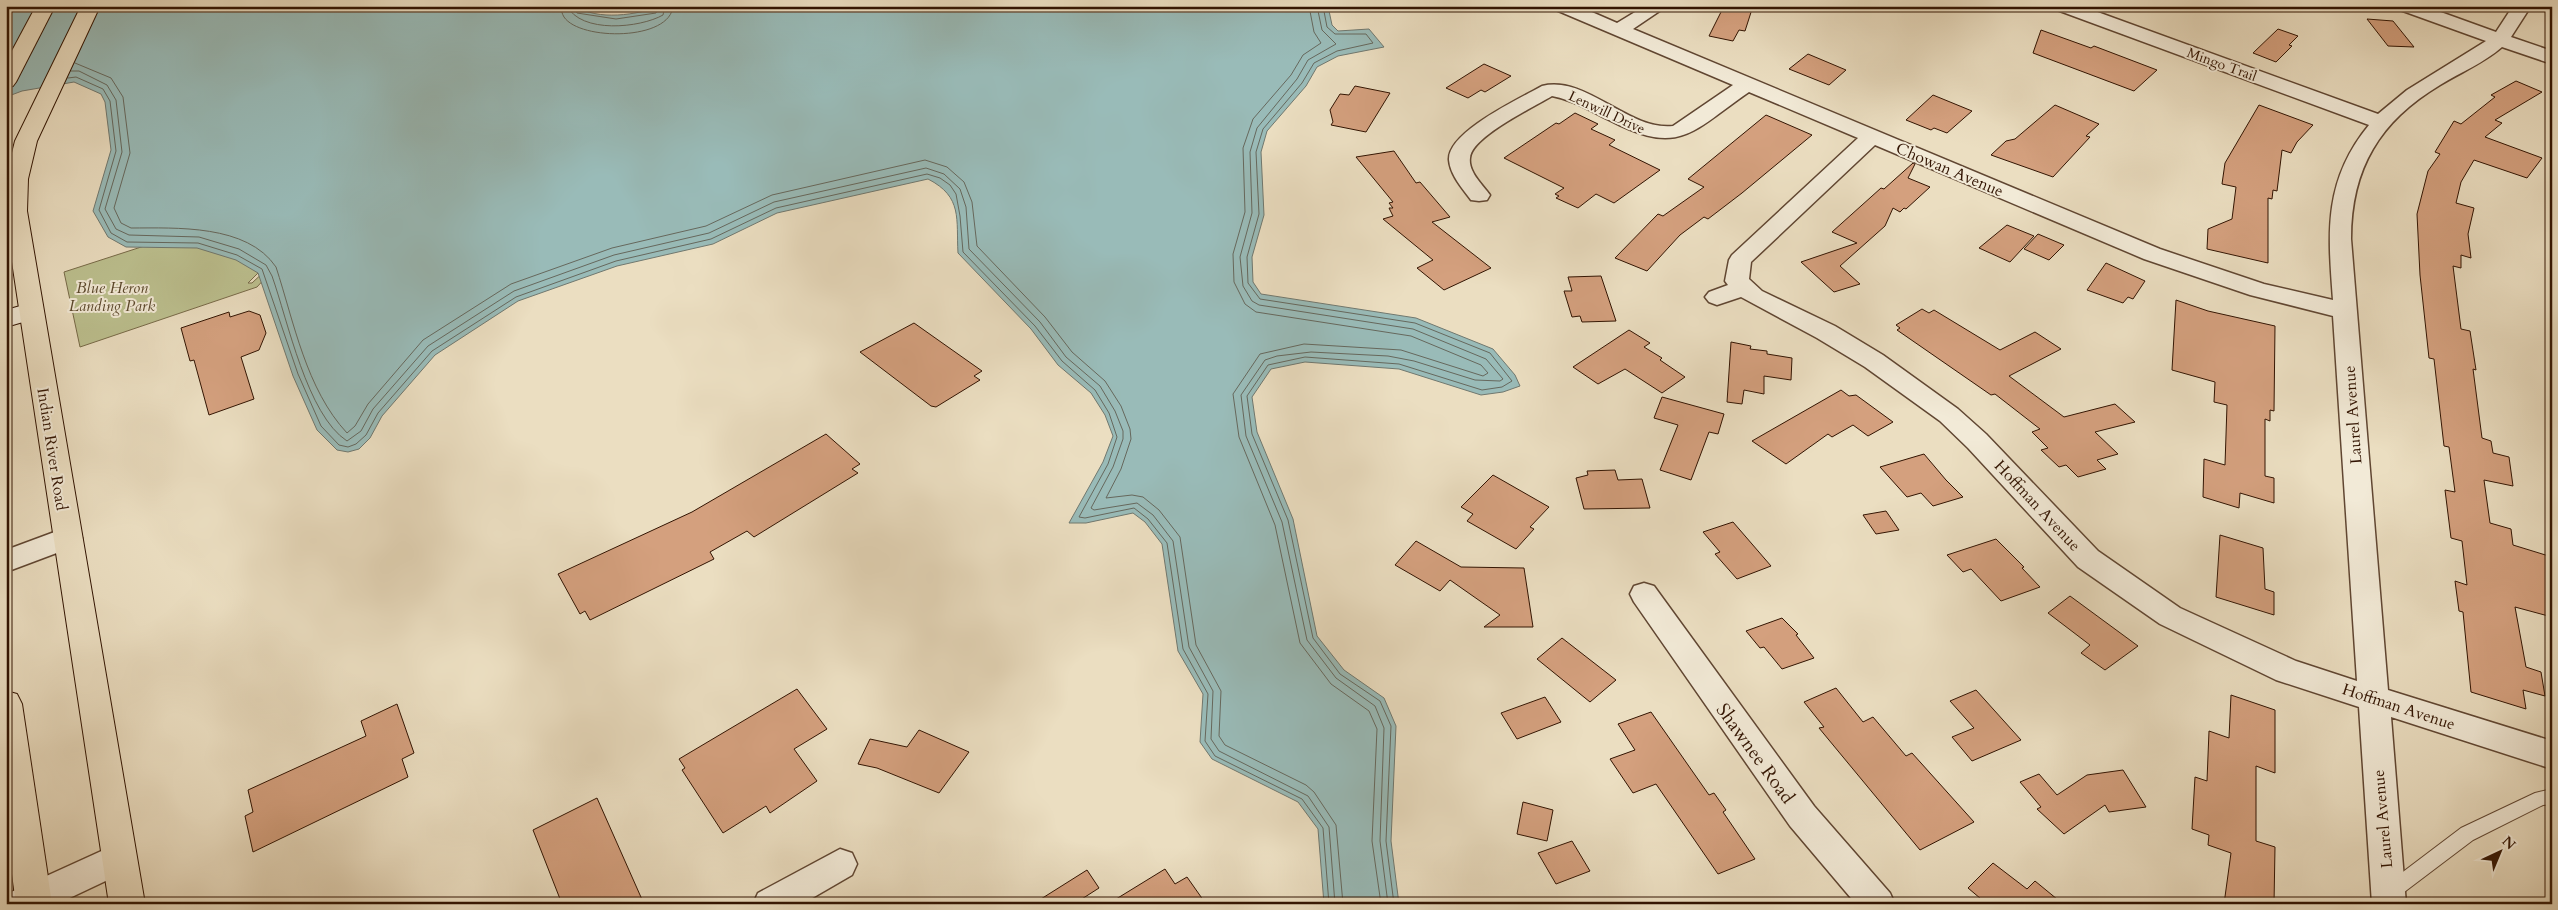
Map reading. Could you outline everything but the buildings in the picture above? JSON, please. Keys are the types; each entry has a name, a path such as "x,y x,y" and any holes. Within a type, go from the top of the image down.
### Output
{"main road":[{"path":"6,82 46,6"},
{"name":"Indian River Road","path":"91,6 26,141 17,179 16,211 118,858 127,904"},
{"path":"7,722 30,902"}],"street":[{"name":"Chowan Avenue","path":"1562,6 2100,233 2202,272 2258,290 2345,311"},
{"path":"1620,29 1658,6"},
{"name":"Mingo Trail","path":"2063,6 2380,122"},
{"path":"2406,6 2552,58"},
{"name":"Laurel Avenue","path":"2389,899 2345,311 2341,216 2343,196 2356,155 2380,122 2414,93 2487,50 2499,40 2522,6"},
{"name":"Lenwill Drive","path":"1479,195 1462,170 1459,157 1462,148 1470,138 1549,90 1570,93 1652,132 1668,134 1678,132 1748,84"},
{"path":"1717,297 1744,288 1737,281 1740,260 1872,136"},
{"name":"Hoffman Avenue","path":"1744,288 1754,296 1826,332 1874,361 1949,415 1977,441 2088,559 2170,616 2287,671 2552,755"},
{"path":"6,319 32,311"},
{"path":"6,561 68,538"},
{"name":"Shawnee Road","path":"1644,594 1802,816 1878,904"},
{"path":"30,902 118,858"},
{"path":"770,904 840,864"}],"lane":[{"path":"2389,899 2466,834 2541,798 2552,796"}],"green space":[{"name":"Blue Heron Landing Park","path":"243,214 284,247 248,283 252,283 311,228 257,287 80,347 64,272"}],"water":[{"path":"6,6 576,6 595,14 618,15 641,12 660,6 1328,6 1332,25 1338,31 1369,29 1384,47 1338,56 1317,67 1306,86 1267,131 1261,152 1264,215 1252,257 1253,282 1261,294 1416,318 1493,349 1515,375 1520,386 1503,392 1481,395 1399,369 1305,362 1271,369 1252,397 1257,432 1293,519 1317,636 1344,670 1384,698 1396,726 1391,841 1399,904 1324,904 1318,829 1298,802 1212,759 1200,742 1203,694 1178,651 1162,544 1145,522 1133,513 1086,523 1069,523 1103,462 1113,436 1105,415 1091,393 1058,365 1031,329 958,253 955,210 947,193 939,186 928,179 777,213 713,244 617,266 518,301 435,355 382,416 370,438 359,449 348,452 337,450 317,430 293,376 258,273 236,260 197,248 126,247 108,237 93,211 111,150 105,102 101,94 74,82 22,91 6,97"}]}
